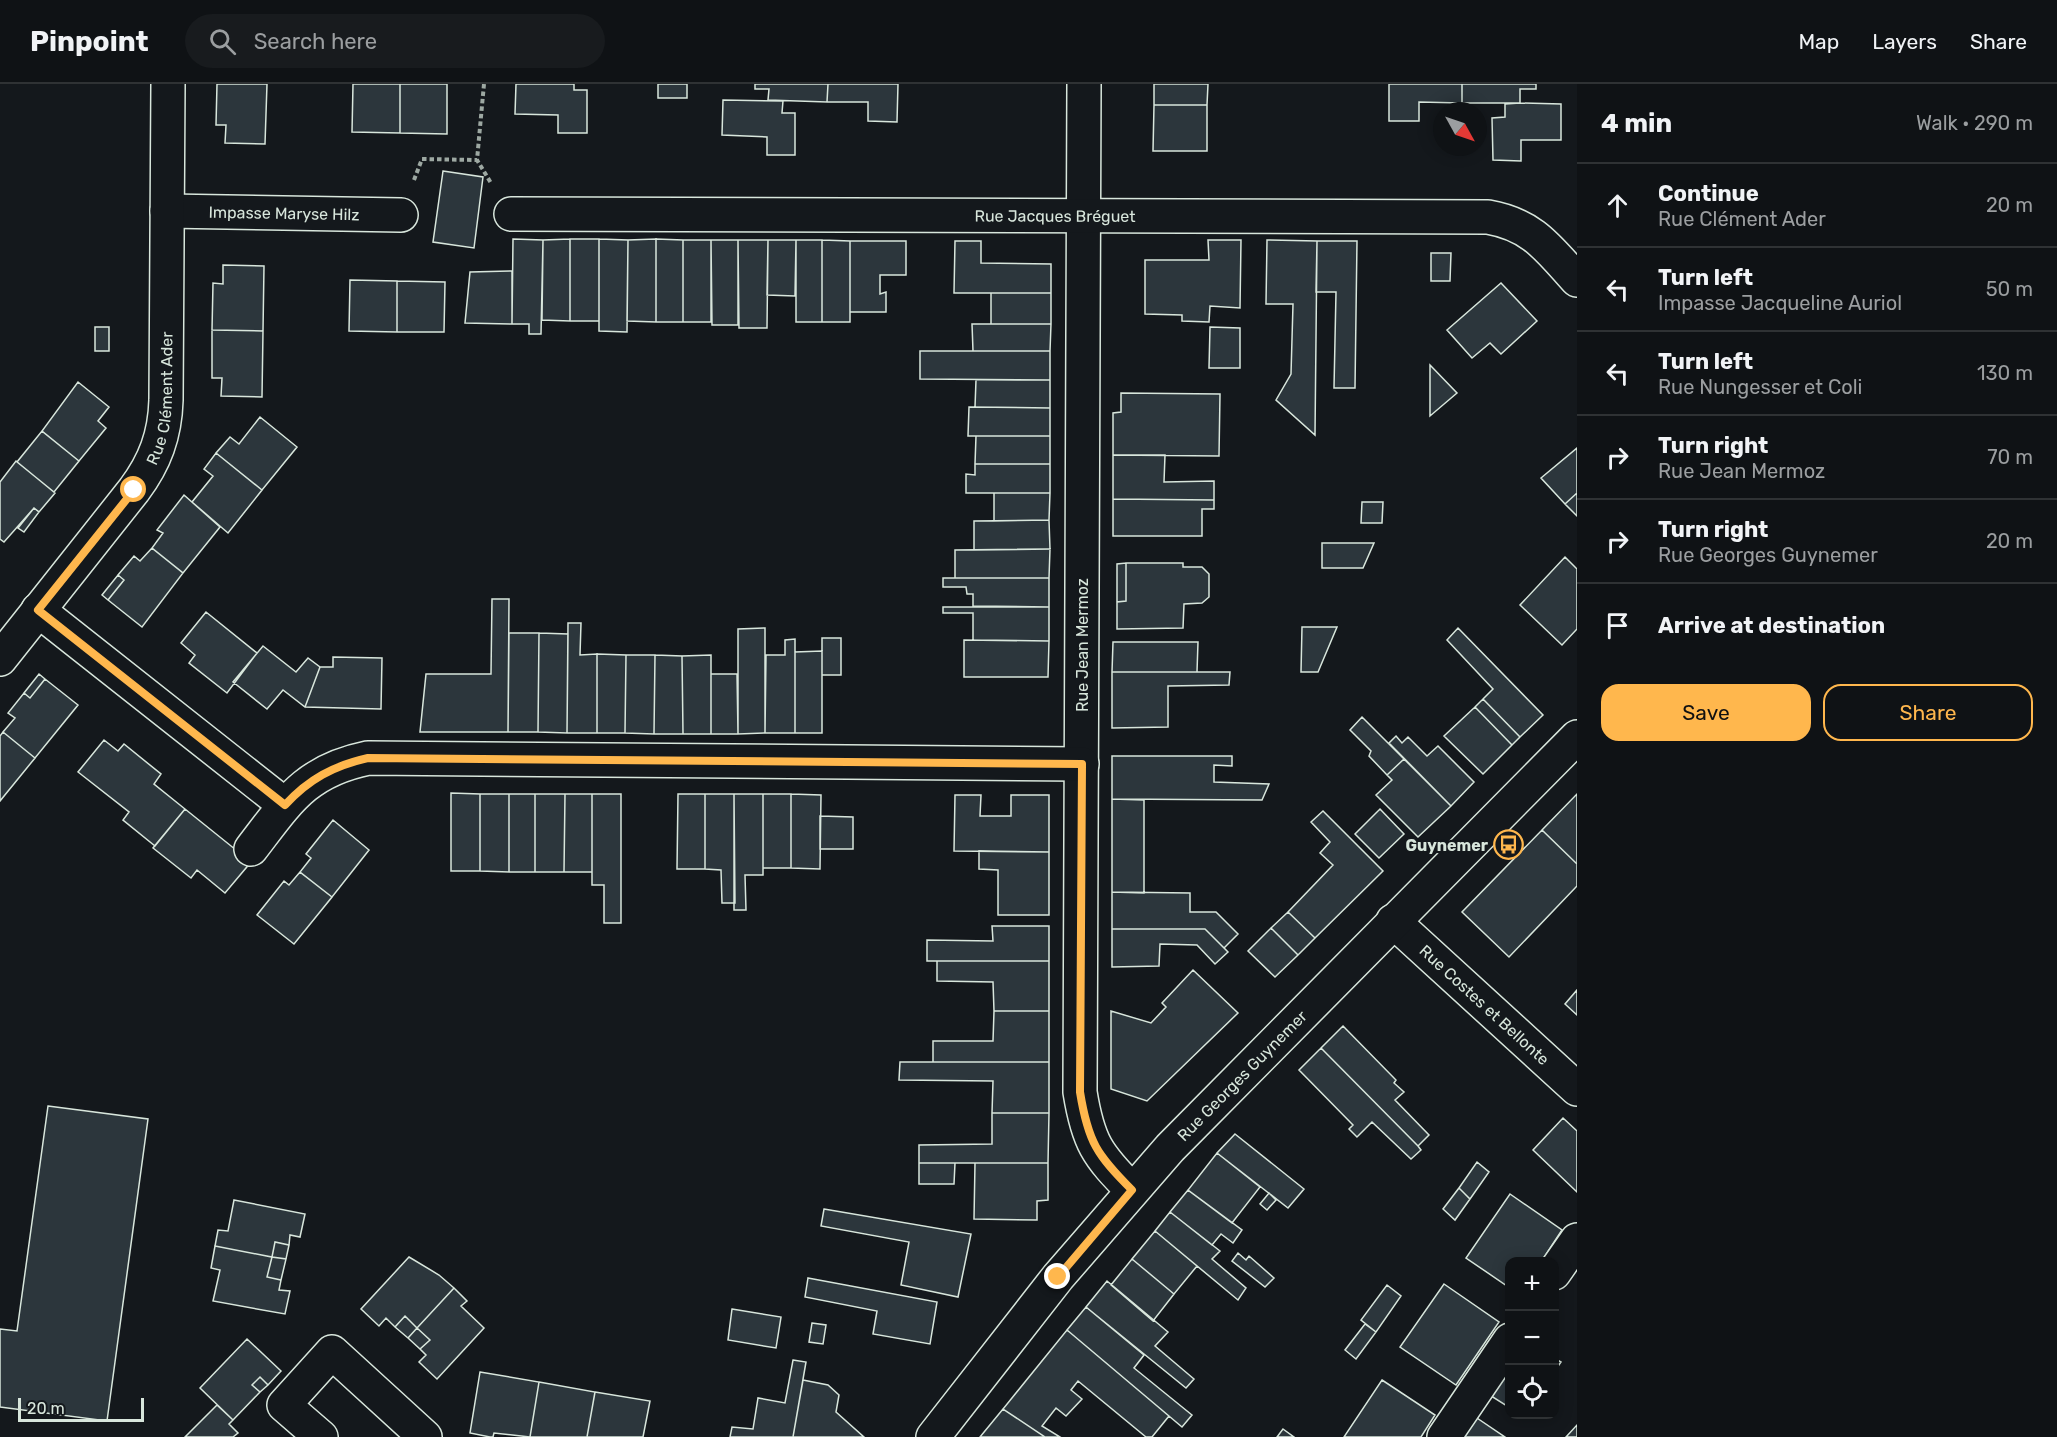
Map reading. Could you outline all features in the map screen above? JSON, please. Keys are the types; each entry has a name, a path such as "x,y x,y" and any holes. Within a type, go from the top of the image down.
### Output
{"street":[{"name":"Rue Clément Ader","path":"0,659 144,476 159,449 165,425 168,84"},
{"name":"Rue Jean Mermoz","path":"1084,84 1080,1092 1088,1131 1096,1151 1132,1190"},
{"name":"Impasse Maryse Hilz","path":"167,211 401,215"},
{"name":"Rue Jacques Bréguet","path":"511,214 1488,217 1521,225 1538,236 1577,280"},
{"path":"38,610 285,805"},
{"name":"Rue Georges Guynemer","path":"933,1437 1008,1338 1132,1190 1199,1118 1577,737"},
{"path":"251,849 285,805 312,779 331,768 368,758 1082,764"},
{"name":"Rue Costes et Bellonte","path":"1393,921 1577,1089"},
{"path":"1559,1266 1577,1240"},
{"path":"1443,1437 1505,1346"},
{"path":"321,1437 284,1405 332,1352 425,1437"}],"path":[{"path":"484,84 477,160 511,214"},
{"path":"401,215 422,159 477,160"}],"building":[{"path":"217,84 267,84 265,144 225,143 226,125 216,125"},
{"path":"353,84 400,84 400,133 352,132"},
{"path":"400,84 447,84 447,134 400,133"},
{"path":"516,84 574,84 574,90 587,90 587,133 558,133 558,115 515,114"},
{"path":"658,84 687,84 687,98 658,98"},
{"path":"755,84 828,84 827,102 768,100 769,89 755,89"},
{"path":"828,84 898,84 897,122 868,121 868,102 827,102"},
{"path":"1154,84 1208,84 1207,105 1154,105"},
{"path":"1389,84 1462,84 1462,102 1419,102 1419,121 1389,121"},
{"path":"1462,84 1536,84 1536,89 1520,89 1520,103 1462,102"},
{"path":"723,100 783,101 782,113 795,113 795,155 767,155 767,137 722,135"},
{"path":"1505,104 1561,104 1561,140 1521,140 1521,161 1493,160 1492,118 1505,117"},
{"path":"1154,105 1207,105 1207,151 1153,151"},
{"path":"443,171 483,177 474,248 433,242"},
{"path":"513,239 543,240 541,334 529,334 529,324 512,324"},
{"path":"570,239 570,321 542,320 543,240"},
{"path":"570,239 599,239 599,321 570,321"},
{"path":"599,239 628,240 627,332 599,331"},
{"path":"656,239 683,240 683,322 656,322"},
{"path":"656,239 656,322 627,321 628,240"},
{"path":"683,240 711,240 711,322 683,322"},
{"path":"711,240 738,240 738,325 712,325"},
{"path":"738,240 768,240 767,328 739,328"},
{"path":"768,240 796,240 795,296 767,295"},
{"path":"796,240 822,240 822,322 796,322"},
{"path":"822,240 850,241 850,322 822,322"},
{"path":"1208,240 1241,240 1240,308 1210,306 1209,322 1182,321 1182,315 1145,314 1145,260 1209,260"},
{"path":"1267,240 1317,241 1315,435 1276,400 1291,374 1293,304 1266,304"},
{"path":"850,241 906,241 906,275 880,275 880,294 886,292 886,312 850,312"},
{"path":"955,241 981,241 981,263 1051,264 1051,293 954,293"},
{"path":"1317,241 1357,241 1355,388 1334,388 1336,292 1316,292"},
{"path":"1431,253 1451,253 1450,281 1431,281"},
{"path":"223,265 264,266 263,331 212,330 213,283 223,284"},
{"path":"512,271 512,324 465,323 470,272"},
{"path":"350,280 397,281 397,332 349,331"},
{"path":"397,281 445,282 444,332 397,332"},
{"path":"1501,283 1537,321 1501,354 1490,343 1472,358 1447,330"},
{"path":"991,293 1051,293 1051,324 991,324"},
{"path":"972,324 1051,324 1050,351 973,351"},
{"path":"95,327 109,327 109,351 95,351"},
{"path":"1210,327 1240,328 1240,368 1209,368"},
{"path":"212,330 263,331 262,397 221,396 222,378 212,378"},
{"path":"920,351 1050,351 1050,380 920,379"},
{"path":"1430,365 1457,393 1430,416"},
{"path":"976,380 1050,380 1050,408 975,407"},
{"path":"78,382 109,407 98,421 106,428 79,461 42,431"},
{"path":"1121,393 1220,394 1219,456 1113,455 1113,413 1121,412"},
{"path":"969,407 1050,408 1050,436 968,436"},
{"path":"260,417 297,447 262,490 216,453 230,437 239,444"},
{"path":"42,431 79,461 54,492 17,462"},
{"path":"976,436 1050,436 1050,464 975,464"},
{"path":"1577,448 1577,493 1565,504 1541,478"},
{"path":"216,453 262,490 228,533 192,502 213,476 204,469"},
{"path":"1113,455 1165,455 1164,482 1214,481 1214,500 1113,499"},
{"path":"16,461 55,493 39,512 34,508 4,542 0,539 0,482"},
{"path":"975,464 1050,464 1050,493 966,493 966,474 975,475"},
{"path":"994,493 1050,493 1049,520 994,521"},
{"path":"1577,493 1577,516 1565,504"},
{"path":"184,495 220,527 183,573 152,548 163,533 157,530"},
{"path":"1113,499 1214,500 1214,509 1202,509 1202,536 1113,536"},
{"path":"1362,502 1383,502 1382,523 1361,523"},
{"path":"34,508 39,512 24,532 18,528"},
{"path":"1049,520 1050,549 974,550 974,521"},
{"path":"1322,543 1374,543 1363,568 1322,568"},
{"path":"152,548 183,573 142,627 108,600 124,580 118,575 134,556 140,561"},
{"path":"1050,549 1049,578 955,578 955,550"},
{"path":"1565,557 1577,569 1577,629 1562,645 1520,605"},
{"path":"1126,563 1126,601 1117,602 1117,564"},
{"path":"1126,563 1183,563 1183,567 1202,567 1209,574 1209,597 1202,603 1184,604 1183,628 1117,629 1117,602 1126,601"},
{"path":"118,575 124,580 108,600 102,595"},
{"path":"943,578 1049,578 1049,607 973,606 973,594 967,594 966,587 943,587"},
{"path":"492,599 509,599 508,732 420,732 426,674 491,674"},
{"path":"943,607 1049,607 1049,641 973,640 973,613 943,613"},
{"path":"206,612 257,653 227,693 189,663 195,655 181,643"},
{"path":"568,623 581,623 580,655 597,654 597,733 567,733"},
{"path":"1302,627 1337,627 1318,672 1301,672"},
{"path":"765,628 765,733 738,734 738,629"},
{"path":"1458,628 1543,715 1520,737 1483,699 1493,689 1447,640"},
{"path":"509,633 539,633 538,732 508,732"},
{"path":"539,633 568,634 567,733 538,732"},
{"path":"822,638 841,638 841,675 822,675"},
{"path":"795,639 795,733 765,733 766,655 785,655 785,640"},
{"path":"964,640 1049,641 1048,677 964,677"},
{"path":"1113,642 1198,642 1197,672 1112,672"},
{"path":"263,646 296,672 308,658 320,667 305,707 283,690 267,709 233,682"},
{"path":"822,651 822,733 795,733 795,652"},
{"path":"597,654 626,655 625,733 597,733"},
{"path":"626,655 655,655 654,734 625,733"},
{"path":"655,655 682,656 683,734 654,734"},
{"path":"711,655 711,734 683,734 682,656"},
{"path":"333,657 382,658 381,709 305,707 320,667 333,667"},
{"path":"1112,672 1230,672 1229,685 1168,686 1168,727 1112,728"},
{"path":"39,674 45,679 30,698 24,693"},
{"path":"711,674 737,674 738,734 711,734"},
{"path":"45,679 78,705 35,758 3,732 15,718 8,713 24,693 30,698"},
{"path":"1483,699 1520,737 1512,745 1475,707"},
{"path":"1475,707 1512,745 1483,774 1444,736"},
{"path":"1362,717 1404,759 1387,775 1369,756 1371,751 1350,730"},
{"path":"3,732 35,758 0,801 0,736"},
{"path":"1396,736 1402,743 1408,737 1427,756 1438,746 1474,782 1451,806 1389,743"},
{"path":"104,740 118,751 124,744 161,774 154,784 185,809 155,846 123,820 129,812 78,772"},
{"path":"1112,756 1232,756 1232,766 1214,765 1214,782 1269,784 1262,800 1112,799"},
{"path":"1404,759 1451,806 1418,837 1376,795 1392,780 1387,775"},
{"path":"451,793 480,794 480,871 451,871"},
{"path":"480,794 509,794 509,872 480,871"},
{"path":"509,794 535,794 535,872 509,872"},
{"path":"535,794 565,794 564,872 535,872"},
{"path":"565,794 592,794 592,872 564,872"},
{"path":"592,794 621,794 621,923 604,923 604,885 592,885"},
{"path":"678,794 705,794 705,869 677,869"},
{"path":"705,794 734,794 735,903 722,903 721,870 705,869"},
{"path":"734,794 763,794 763,875 745,875 746,910 734,910"},
{"path":"763,794 791,794 791,868 763,868"},
{"path":"791,794 821,795 820,869 791,868"},
{"path":"1577,794 1577,864 1542,830"},
{"path":"955,795 981,795 980,816 1011,816 1011,795 1049,795 1049,852 954,851"},
{"path":"1112,799 1144,800 1144,893 1112,892"},
{"path":"185,809 251,862 225,893 197,870 191,878 153,848"},
{"path":"1380,809 1404,834 1379,858 1355,834"},
{"path":"1323,811 1383,871 1315,938 1288,912 1333,865 1320,853 1330,842 1311,822"},
{"path":"820,816 853,817 853,849 820,849"},
{"path":"333,820 369,850 332,897 300,872 311,858 306,854"},
{"path":"1542,830 1577,864 1577,886 1509,957 1462,912"},
{"path":"979,851 1049,852 1049,915 998,915 998,870 979,869"},
{"path":"300,872 332,897 294,944 257,915 284,881 289,885"},
{"path":"1112,892 1190,893 1190,912 1216,912 1238,934 1224,948 1205,929 1112,929"},
{"path":"1288,912 1315,938 1298,955 1271,928"},
{"path":"992,926 1049,926 1049,961 927,961 927,940 993,941"},
{"path":"1271,928 1298,955 1275,977 1248,951"},
{"path":"1112,929 1205,929 1228,952 1215,964 1197,945 1160,944 1159,966 1112,967"},
{"path":"937,961 1049,961 1049,1011 994,1011 993,982 937,981"},
{"path":"1193,970 1238,1013 1147,1101 1111,1089 1111,1011 1151,1023 1166,1007 1162,1003"},
{"path":"1577,990 1577,1015 1565,1004"},
{"path":"994,1011 1049,1011 1049,1062 933,1062 933,1041 993,1041"},
{"path":"1343,1026 1396,1080 1394,1083 1404,1092 1395,1100 1429,1135 1418,1146 1321,1048"},
{"path":"1321,1048 1418,1146 1421,1150 1411,1159 1372,1122 1357,1137 1349,1129 1353,1125 1299,1070"},
{"path":"900,1062 1049,1062 1049,1113 992,1113 993,1081 899,1080"},
{"path":"48,1106 148,1119 107,1421 0,1407 0,1329 17,1331"},
{"path":"992,1113 1049,1113 1048,1163 919,1163 919,1145 992,1144"},
{"path":"1563,1118 1577,1131 1577,1192 1533,1150"},
{"path":"1235,1134 1304,1189 1288,1208 1217,1153"},
{"path":"1217,1153 1260,1187 1232,1223 1188,1190"},
{"path":"1477,1162 1489,1172 1470,1199 1459,1188"},
{"path":"919,1163 955,1163 954,1184 919,1184"},
{"path":"975,1163 1048,1163 1048,1200 1037,1201 1037,1220 974,1219"},
{"path":"1459,1188 1470,1199 1455,1220 1443,1209"},
{"path":"1188,1190 1242,1230 1233,1243 1221,1234 1212,1245 1170,1212"},
{"path":"1269,1193 1276,1200 1267,1210 1260,1204"},
{"path":"1510,1194 1562,1230 1544,1257 1505,1257 1505,1285 1466,1258"},
{"path":"234,1200 305,1214 300,1237 290,1235 289,1245 275,1242 272,1257 215,1246 218,1230 228,1231"},
{"path":"824,1209 971,1234 958,1297 901,1285 909,1242 821,1226"},
{"path":"1170,1212 1220,1251 1212,1259 1246,1288 1238,1300 1155,1231"},
{"path":"1155,1231 1197,1266 1174,1294 1132,1259"},
{"path":"275,1242 289,1245 286,1259 272,1257"},
{"path":"215,1246 272,1257 267,1277 281,1280 279,1290 290,1291 285,1314 213,1301 220,1270 211,1268"},
{"path":"1238,1253 1246,1260 1249,1256 1274,1278 1265,1287 1232,1261"},
{"path":"272,1257 286,1259 281,1280 267,1277"},
{"path":"409,1257 439,1275 454,1288 417,1328 405,1316 395,1327 386,1318 379,1326 361,1309"},
{"path":"1132,1259 1174,1294 1153,1321 1111,1285"},
{"path":"808,1278 937,1302 930,1344 873,1334 877,1311 805,1297"},
{"path":"1107,1281 1168,1332 1155,1346 1194,1379 1186,1388 1086,1307"},
{"path":"1444,1284 1499,1322 1456,1385 1400,1347"},
{"path":"1387,1285 1401,1296 1376,1332 1361,1320"},
{"path":"454,1288 467,1301 461,1306 484,1328 437,1379 419,1362 426,1355 420,1349 430,1340 417,1328"},
{"path":"1086,1307 1144,1355 1134,1368 1192,1415 1182,1427 1067,1330"},
{"path":"732,1309 781,1317 776,1348 728,1340"},
{"path":"405,1316 417,1328 408,1338 395,1327"},
{"path":"812,1323 826,1325 823,1344 809,1342"},
{"path":"1365,1324 1376,1332 1356,1359 1345,1350"},
{"path":"417,1328 430,1340 420,1349 408,1338"},
{"path":"1067,1330 1169,1416 1152,1437 1146,1437 1078,1381 1071,1390 1082,1399 1066,1416 1056,1408 1042,1426 1060,1437 1045,1437 1003,1409"},
{"path":"247,1339 281,1371 268,1385 260,1377 252,1385 260,1392 233,1420 200,1388"},
{"path":"793,1360 806,1362 793,1437 730,1437 732,1427 753,1429 758,1398 785,1403"},
{"path":"1505,1369 1505,1405 1488,1394"},
{"path":"480,1372 539,1382 530,1437 494,1433 493,1437 490,1437 470,1433"},
{"path":"260,1377 268,1385 260,1392 252,1385"},
{"path":"803,1380 828,1385 839,1395 836,1412 864,1437 793,1437"},
{"path":"1382,1380 1435,1415 1421,1437 1344,1437"},
{"path":"539,1382 595,1392 587,1437 530,1437"},
{"path":"595,1392 650,1401 643,1437 587,1437"},
{"path":"217,1405 233,1420 229,1424 238,1433 233,1437 185,1437"},
{"path":"1003,1409 1045,1437 980,1437"},
{"path":"1471,1414 1505,1437 1455,1437"},
{"path":"1577,1425 1577,1437 1566,1437"},
{"path":"1283,1429 1294,1437 1277,1437"}],"place":[{"name":"Guynemer","path":"1509,845"}],"route":[{"path":"134,490 38,610 285,805 312,779 331,768 368,758 1082,764 1080,1092 1088,1131 1096,1151 1132,1190 1058,1277"}]}
